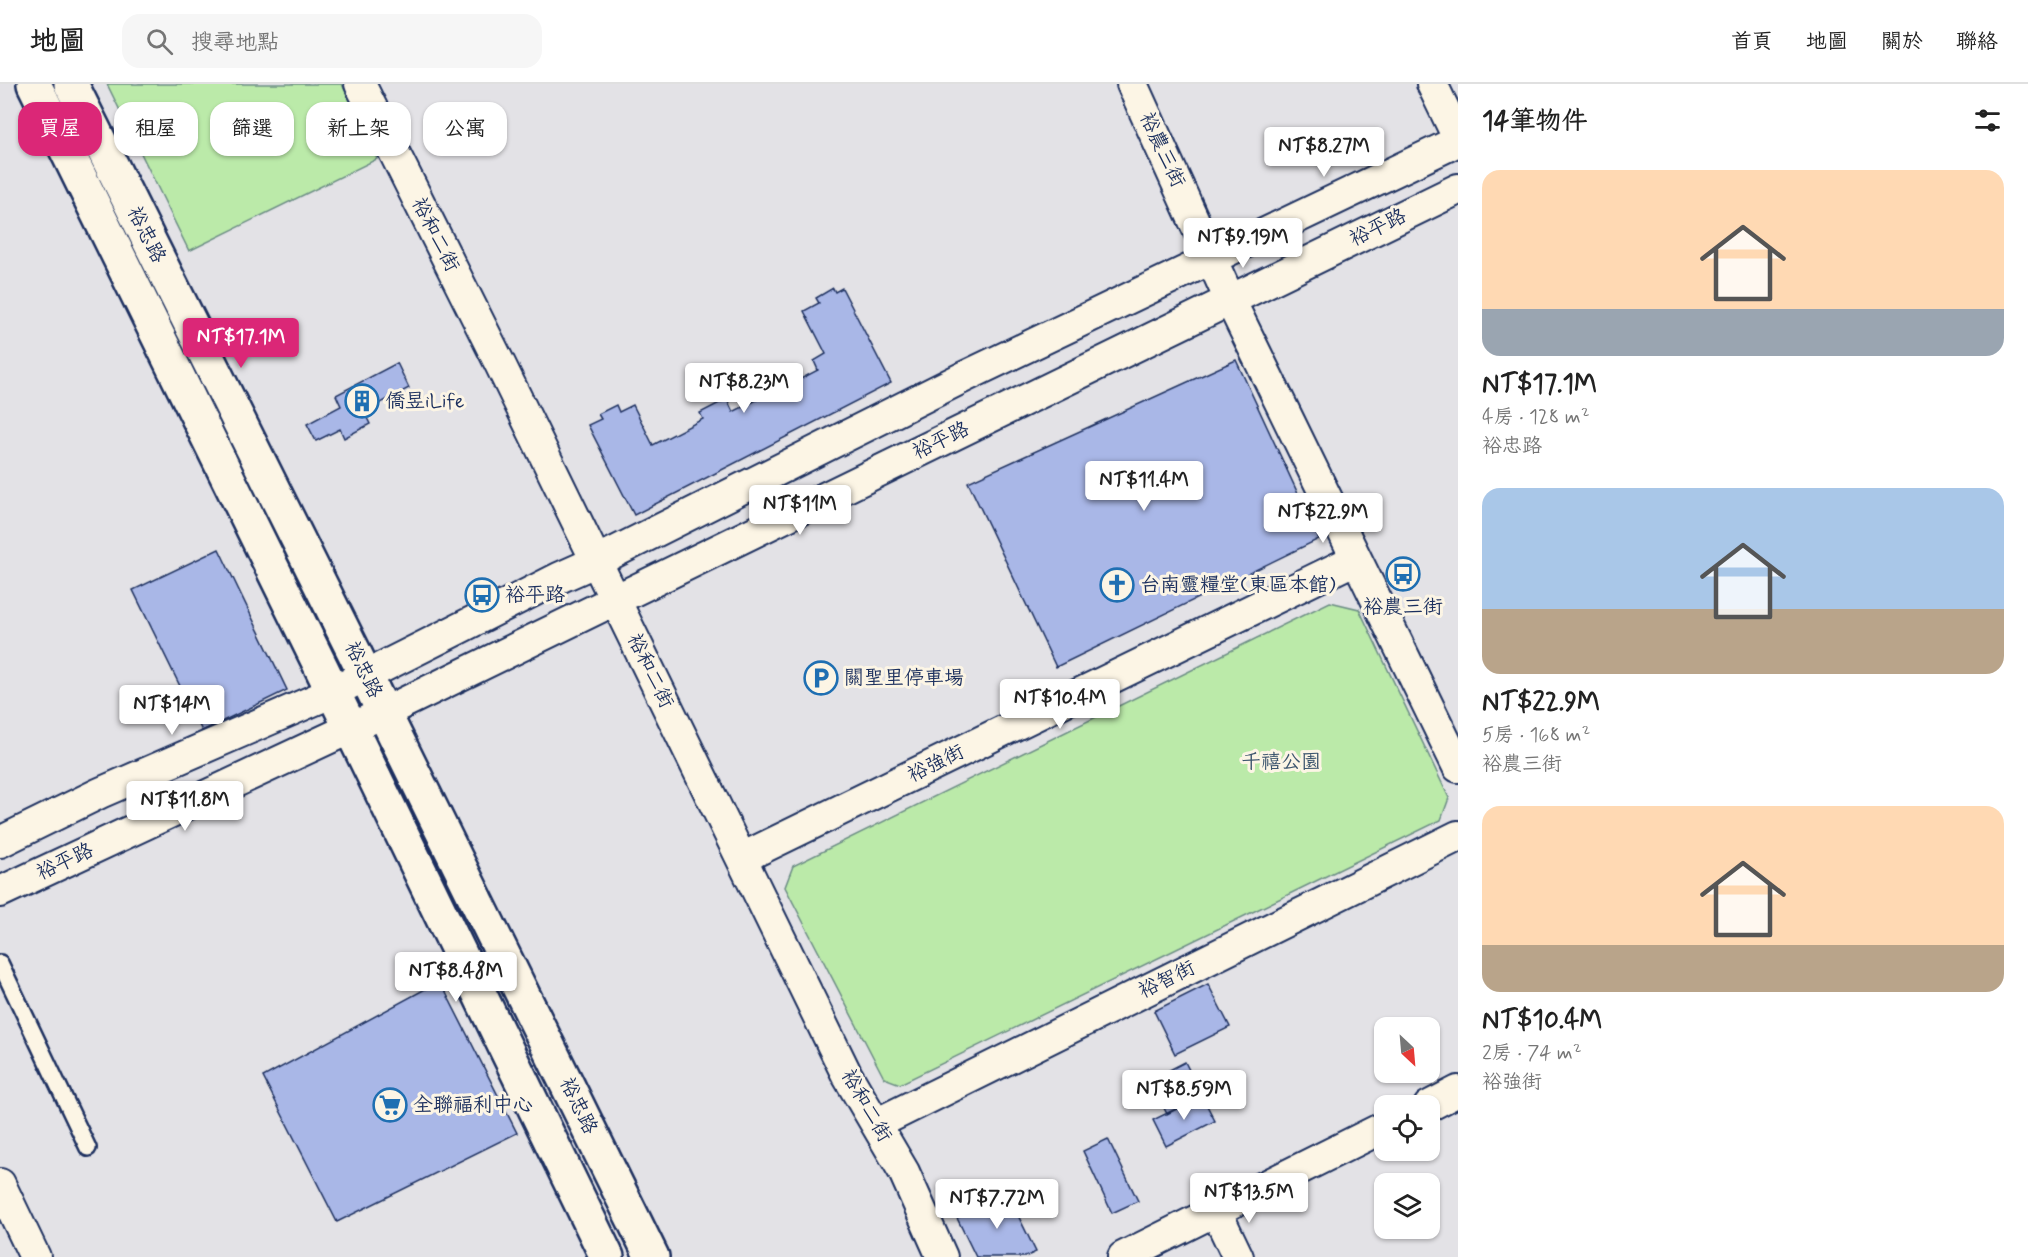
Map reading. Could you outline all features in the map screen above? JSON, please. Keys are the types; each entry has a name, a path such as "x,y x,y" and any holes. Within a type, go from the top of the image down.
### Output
{"street":[{"name":"裕忠路","path":"34,84 607,1257"},
{"name":"裕忠路","path":"71,84 652,1257"},
{"name":"裕和二街","path":"360,84 597,561 846,1075 904,1172 942,1257"},
{"name":"裕農三街","path":"1132,84 1230,300 1458,767"},
{"path":"0,842 100,793 333,692 964,376 1458,139 1432,84"},
{"name":"裕平路","path":"0,892 383,713 1458,189"},
{"name":"裕強街","path":"742,858 1356,559"},
{"name":"裕智街","path":"876,1124 1458,836"},
{"path":"1440,1100 1458,1091"},
{"path":"1123,1257 1374,1132"},
{"path":"0,1184 35,1257"},
{"path":"1216,1211 1238,1257"}],"lane":[{"path":"0,963 88,1148"}],"green space":[{"path":"107,84 342,84 350,102 306,102 306,156 376,156 377,159 189,251 142,156 198,156 198,102 116,102"},
{"name":"千禧公園","path":"1330,602 1359,609 1449,798 1441,820 900,1084 884,1078 785,887 793,866"}],"building":[{"path":"833,288 835,292 842,288 891,383 634,515 588,425 601,419 598,414 616,405 619,412 633,405 653,445 703,419 700,413 727,399 733,412 774,391 768,379 786,369 793,383 818,370 814,361 826,354 804,311 819,303 816,298"},
{"path":"1236,360 1319,539 1056,667 968,482"},
{"name":"僑昱iLife","path":"397,363 409,388 364,412 370,424 344,438 340,429 316,441 307,424 341,406 336,395"},
{"path":"219,549 287,690 202,731 133,590"},
{"name":"全聯福利中心","path":"440,981 517,1133 337,1222 263,1077"},
{"path":"1208,984 1230,1027 1175,1054 1154,1011"},
{"path":"1185,1062 1202,1096 1167,1114 1150,1080"},
{"path":"1202,1096 1215,1121 1166,1146 1153,1120"},
{"path":"1108,1139 1138,1201 1112,1213 1083,1151"},
{"path":"1007,1193 1036,1252 1025,1257 976,1257 957,1218"}],"place":[{"name":"僑昱iLife","path":"362,401"},
{"name":"裕農三街","path":"1403,574"},
{"name":"台南靈糧堂(東區本館)","path":"1117,585"},
{"name":"裕平路","path":"482,595"},
{"name":"關聖里停車場","path":"821,678"},
{"name":"全聯福利中心","path":"390,1105"}]}
